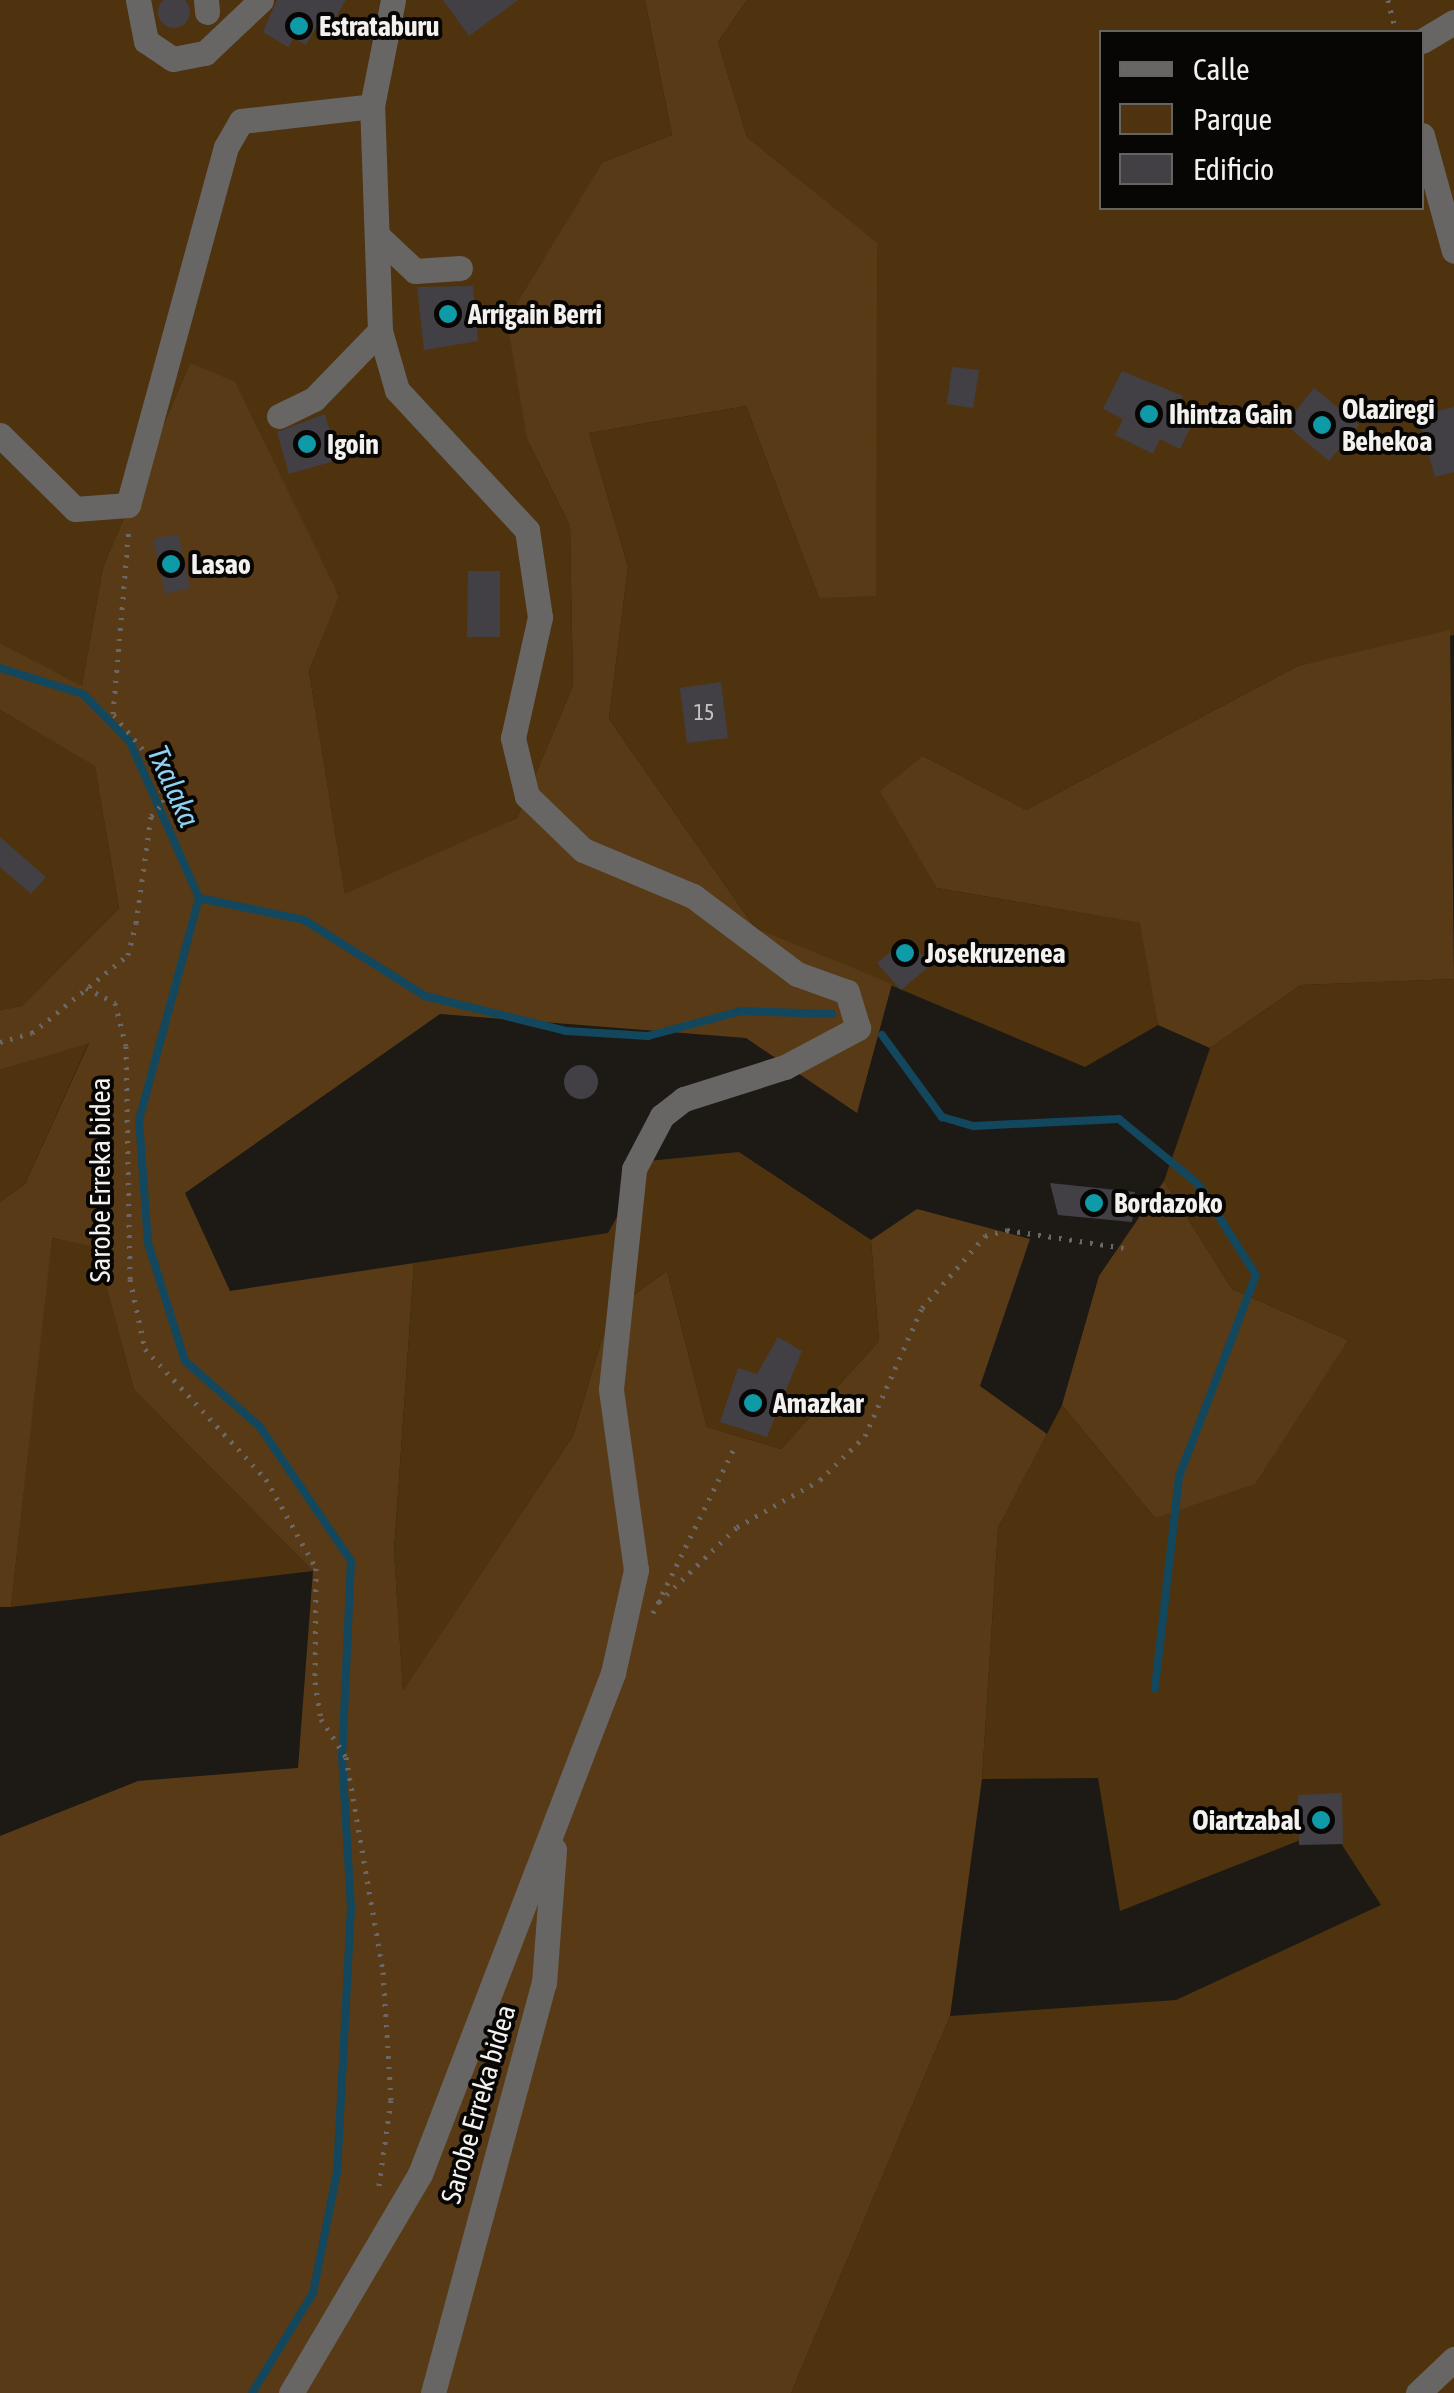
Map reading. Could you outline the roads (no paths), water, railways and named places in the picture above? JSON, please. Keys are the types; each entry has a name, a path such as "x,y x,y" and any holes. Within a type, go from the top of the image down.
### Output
{"street":[{"path":"138,0 146,41 173,59 205,54 261,0"},
{"path":"291,2393 420,2174 555,1828 624,1630 634,1522 611,1389 634,1169 662,1116 684,1100 785,1066 858,1028 847,992 797,974 693,896 583,850 528,796 513,738 540,618 527,530 397,390 380,331 380,238 372,106 393,0"},
{"path":"1424,40 1454,22"},
{"path":"0,435 75,508 111,511 133,491 226,147 241,121 372,106"},
{"path":"1424,142 1454,251"},
{"path":"380,238 415,271 460,268"},
{"path":"280,416 314,399 380,331"},
{"name":"Sarobe Erreka bidea","path":"433,2393 544,1983 555,1828"},
{"path":"1418,2393 1454,2359"}],"waterway":[{"name":"Txalaka","path":"0,668 83,694 130,742 199,898 139,1120 148,1243 185,1361 260,1427 351,1561 342,1756 351,1907 337,2172 313,2293 252,2393"},
{"path":"199,898 304,920 425,996 566,1031 648,1036 741,1011 832,1014"},
{"path":"882,1035 942,1117 974,1126 1119,1119 1198,1184 1256,1275 1179,1477 1155,1689"}],"place":[{"name":"Estrataburu","path":"299,26"},
{"name":"Arrigain Berri","path":"448,314"},
{"name":"Ihintza Gain","path":"1149,414"},
{"name":"Olaziregi Behekoa","path":"1322,425"},
{"name":"Igoin","path":"307,444"},
{"name":"Lasao","path":"171,564"},
{"name":"Josekruzenea","path":"905,953"},
{"name":"Bordazoko","path":"1094,1203"},
{"name":"Amazkar","path":"753,1403"},
{"name":"Oiartzabal","path":"1321,1820"}]}
